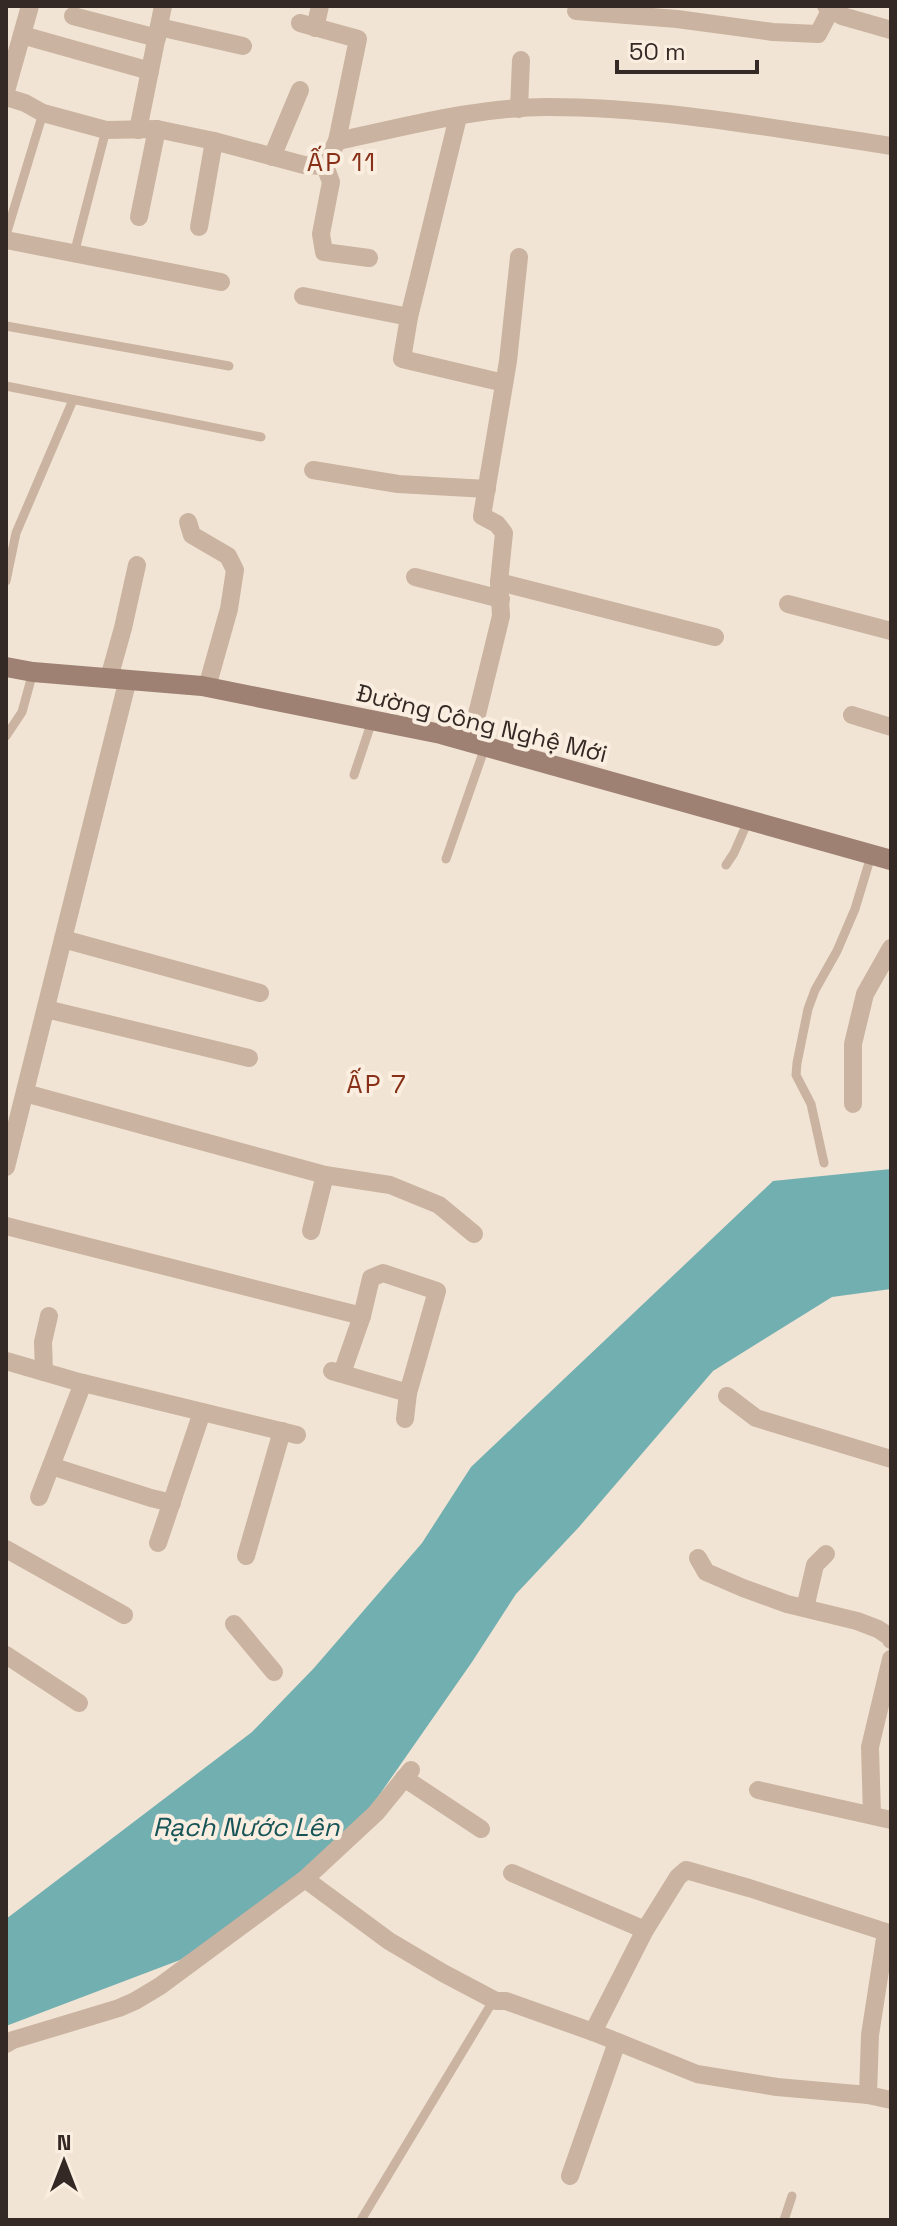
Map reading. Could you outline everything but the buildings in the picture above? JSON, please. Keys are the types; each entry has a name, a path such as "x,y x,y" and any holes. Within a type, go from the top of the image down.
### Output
{"street":[{"path":"30,6 6,94 43,113 106,130 157,129 304,165 325,166"},
{"path":"138,130 163,6"},
{"path":"320,6 307,25 358,39 337,141 325,166 331,182 321,234 324,252 369,258"},
{"path":"576,11 818,34 828,8 842,16 891,30"},
{"path":"73,16 243,46"},
{"path":"22,35 150,71"},
{"path":"519,109 521,60"},
{"path":"272,157 300,90"},
{"path":"337,141 485,111 545,107 663,113 891,146"},
{"path":"458,117 409,317 402,359 504,383"},
{"path":"139,217 157,129"},
{"path":"199,227 214,141"},
{"path":"6,238 221,282"},
{"path":"477,745 501,616 504,533 497,524 482,516 504,383 519,257"},
{"path":"303,296 409,317"},
{"path":"313,470 398,484 487,489"},
{"path":"188,522 192,535 228,556 235,570 229,609 207,687"},
{"path":"6,1167 63,939 118,679 123,628 137,565"},
{"path":"415,577 500,590 715,637"},
{"path":"788,604 891,631"},
{"name":"Đường Công Nghệ Mới","path":"6,667 207,687 441,734 881,858"},
{"path":"852,715 891,727"},
{"path":"63,939 260,993"},
{"path":"853,1104 853,1044 865,994 891,948"},
{"path":"46,1009 249,1058"},
{"path":"25,1093 325,1175 390,1185 439,1205 474,1234"},
{"path":"311,1231 325,1175"},
{"path":"6,1226 362,1316"},
{"path":"405,1419 408,1393 437,1291 383,1273 371,1278 362,1316 337,1372 408,1393"},
{"path":"44,1372 43,1342 49,1316"},
{"path":"6,1361 289,1433 246,1556"},
{"path":"39,1497 83,1383"},
{"path":"727,1396 756,1418 891,1459"},
{"path":"158,1543 202,1412"},
{"path":"51,1466 172,1503"},
{"path":"6,1549 124,1615"},
{"path":"805,1608 815,1565 826,1554"},
{"path":"698,1558 706,1572 743,1588 787,1604 857,1621 878,1629 891,1640"},
{"path":"234,1624 274,1672"},
{"path":"6,1655 79,1703"},
{"path":"872,1815 870,1747 891,1659"},
{"path":"6,2044 135,2001 197,1960 305,1879 376,1813 408,1774 481,1829"},
{"path":"758,1790 891,1820"},
{"path":"593,2032 645,1930 678,1877 686,1870 888,1932 870,2035 868,2095"},
{"path":"512,1873 645,1930"},
{"path":"305,1879 389,1941 496,2001 506,2001 593,2032 697,2074 891,2100"},
{"path":"570,2176 617,2042"}],"lane":[{"path":"6,238 43,113"},
{"path":"74,254 106,130"},
{"path":"6,326 229,366"},
{"path":"6,386 261,437"},
{"path":"6,581 16,533 73,400"},
{"path":"6,736 22,712 33,672"},
{"path":"354,775 372,721"},
{"path":"446,859 477,745"},
{"path":"726,865 748,821"},
{"path":"824,1163 811,1104 796,1075 797,1063 815,990 881,858"},
{"path":"361,2220 464,2047 496,2001"},
{"path":"784,2220 792,2196"}],"water":[{"name":"Rạch Nước Lên","path":"891,1169 891,1289 832,1297 713,1371 579,1527 516,1594 366,1814 296,1881 180,1960 6,2026 6,1919 252,1732 314,1668 422,1543 471,1467 773,1181"}],"district":[{"name":"ẤP 11","path":"342,162"},
{"name":"ẤP 7","path":"377,1084"}]}
